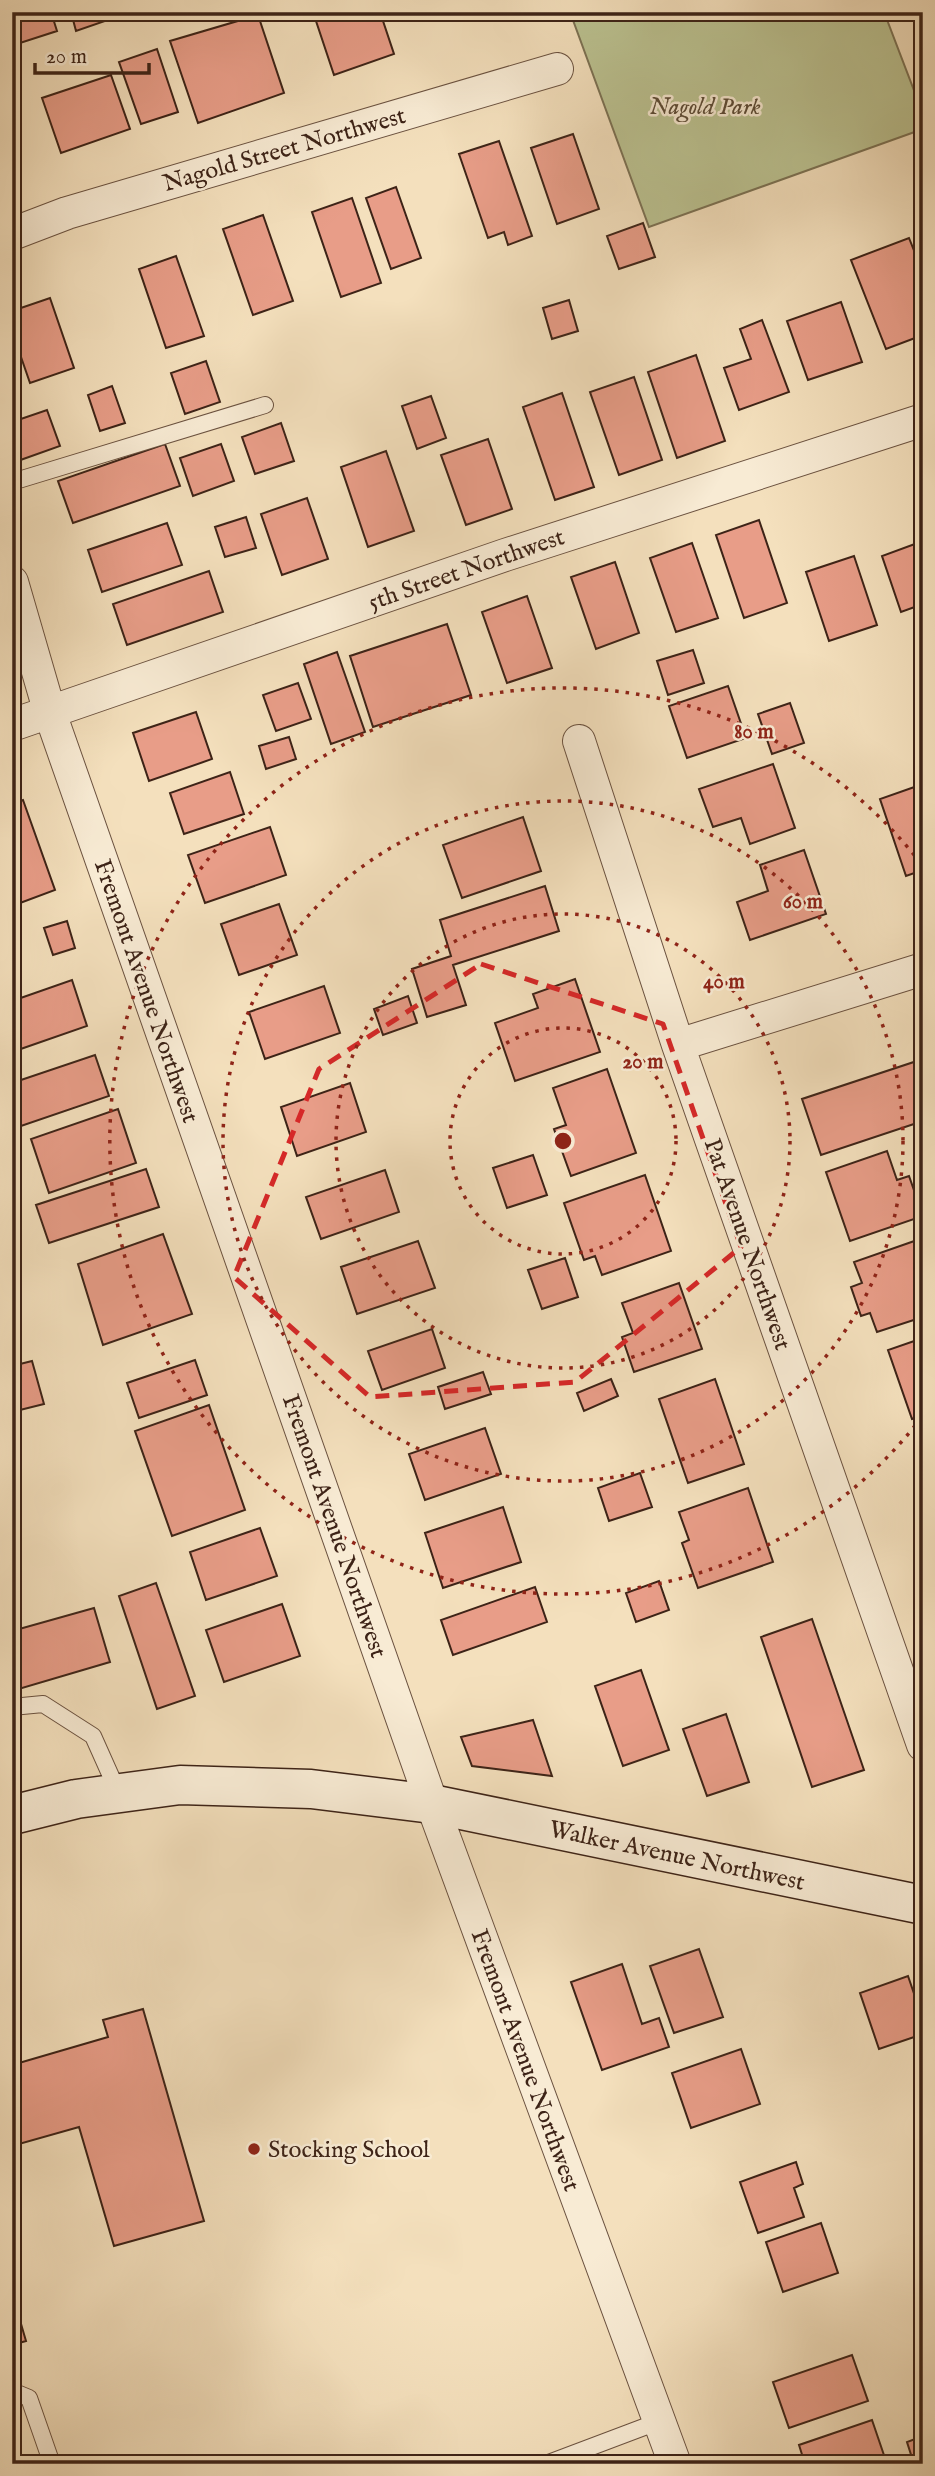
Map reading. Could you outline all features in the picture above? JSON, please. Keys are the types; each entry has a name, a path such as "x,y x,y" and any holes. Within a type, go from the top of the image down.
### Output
{"main road":[{"name":"Walker Avenue Northwest","path":"12,1815 76,1799 180,1785 311,1789 432,1804 923,1905"}],"street":[{"name":"Nagold Street Northwest","path":"12,234 67,214 557,69"},
{"name":"5th Street Northwest","path":"12,725 505,555 923,421"},
{"name":"Fremont Avenue Northwest","path":"12,582 50,713 432,1804 675,2464"},
{"name":"Pat Avenue Northwest","path":"579,741 678,1045 923,1745"},
{"path":"678,1045 923,969"}],"lane":[{"path":"12,482 265,405"},
{"path":"12,1707 43,1704 93,1736 118,1793"},
{"path":"12,2391 29,2398 52,2464"},
{"path":"546,2464 660,2421"}],"highlighted area":[{"path":"481,964 663,1024 741,1247 575,1382 370,1397 234,1277 319,1069"}],"green space":[{"name":"Nagold Park","path":"570,12 884,12 923,114 923,129 649,227"}],"building":[{"path":"12,12 51,12 57,31 20,43"},
{"path":"71,12 117,12 103,17 105,21 76,31"},
{"path":"313,12 380,12 394,54 334,75"},
{"path":"258,15 284,93 198,123 170,41"},
{"path":"157,49 178,112 141,124 119,62"},
{"path":"111,75 130,129 61,153 42,98"},
{"path":"573,134 599,209 557,224 531,148"},
{"path":"499,141 532,236 508,245 504,232 488,238 459,154"},
{"path":"396,187 421,258 391,269 366,198"},
{"path":"352,198 381,283 341,297 312,212"},
{"path":"263,215 293,301 253,315 223,229"},
{"path":"643,223 655,257 619,269 607,236"},
{"path":"909,238 923,273 923,335 886,349 851,260"},
{"path":"176,256 204,336 166,348 139,269"},
{"path":"50,298 74,368 30,383 12,331 12,311"},
{"path":"569,300 578,331 552,339 543,308"},
{"path":"841,302 862,362 808,380 787,321"},
{"path":"762,320 789,392 739,410 724,368 751,359 740,329"},
{"path":"696,355 725,441 677,458 648,372"},
{"path":"206,361 220,402 185,414 171,373"},
{"path":"634,377 662,460 619,475 590,392"},
{"path":"112,386 125,423 100,431 88,395"},
{"path":"562,393 594,487 555,500 523,407"},
{"path":"431,396 446,438 417,449 402,406"},
{"path":"47,410 60,446 12,463 12,422"},
{"path":"281,423 294,461 255,474 242,437"},
{"path":"488,439 512,509 466,525 441,455"},
{"path":"165,444 180,486 73,523 58,481"},
{"path":"221,444 234,481 193,496 180,458"},
{"path":"386,451 414,531 368,547 341,467"},
{"path":"307,498 328,559 282,575 261,514"},
{"path":"246,517 256,548 225,557 215,527"},
{"path":"759,520 787,603 744,618 716,535"},
{"path":"167,523 182,565 102,592 88,550"},
{"path":"923,541 923,604 901,612 882,556"},
{"path":"692,543 718,618 676,632 650,558"},
{"path":"854,556 877,625 829,641 806,572"},
{"path":"615,562 639,633 596,649 571,577"},
{"path":"209,571 223,612 127,645 113,604"},
{"path":"527,596 552,668 507,683 482,612"},
{"path":"447,624 471,695 373,727 350,656"},
{"path":"693,650 704,683 668,695 657,661"},
{"path":"337,652 365,732 331,744 304,664"},
{"path":"298,683 311,719 276,731 263,695"},
{"path":"728,686 746,738 687,758 669,706"},
{"path":"790,703 804,743 772,754 758,714"},
{"path":"196,712 212,759 149,781 133,733"},
{"path":"289,737 296,759 266,769 259,746"},
{"path":"773,764 795,828 750,844 741,818 713,827 699,789"},
{"path":"230,772 244,814 184,834 170,793"},
{"path":"923,784 923,870 906,876 880,799"},
{"path":"23,800 55,890 12,906 12,804"},
{"path":"523,817 541,871 462,898 443,845"},
{"path":"270,827 286,875 205,903 188,855"},
{"path":"804,850 826,914 750,940 737,902 768,891 760,865"},
{"path":"545,886 559,931 453,965 466,1005 427,1017 412,969 451,956 440,920"},
{"path":"279,904 297,955 239,975 221,924"},
{"path":"67,921 75,948 53,955 44,928"},
{"path":"575,979 600,1052 515,1081 495,1023 538,1008 533,994"},
{"path":"72,980 87,1026 12,1052 12,1001"},
{"path":"324,986 340,1033 265,1059 249,1012"},
{"path":"408,996 417,1023 383,1035 374,1009"},
{"path":"95,1055 109,1096 21,1126 12,1100 12,1083"},
{"path":"923,1059 923,1121 821,1155 802,1099"},
{"path":"607,1069 636,1153 571,1176 554,1129 566,1125 553,1088"},
{"path":"350,1083 366,1132 297,1156 281,1107"},
{"path":"118,1109 136,1163 49,1193 31,1139"},
{"path":"887,1151 897,1180 909,1176 923,1216 850,1241 826,1172"},
{"path":"533,1155 547,1195 507,1208 493,1168"},
{"path":"146,1169 159,1207 49,1243 36,1205"},
{"path":"385,1170 399,1212 321,1239 306,1197"},
{"path":"645,1175 671,1251 602,1275 595,1256 584,1260 564,1203"},
{"path":"163,1234 192,1314 103,1345 78,1264"},
{"path":"923,1238 923,1317 877,1332 870,1313 861,1316 851,1287 862,1283 854,1262"},
{"path":"418,1241 435,1288 357,1314 341,1267"},
{"path":"565,1258 578,1297 542,1309 528,1270"},
{"path":"679,1283 702,1349 634,1372 622,1337 633,1333 622,1303"},
{"path":"432,1329 445,1368 382,1390 368,1351"},
{"path":"923,1338 923,1416 912,1419 888,1350"},
{"path":"195,1360 207,1395 139,1418 127,1383"},
{"path":"32,1361 44,1404 12,1412 12,1366"},
{"path":"483,1372 491,1394 445,1409 438,1387"},
{"path":"611,1379 618,1396 584,1411 577,1393"},
{"path":"715,1379 744,1464 688,1483 659,1399"},
{"path":"209,1405 245,1510 172,1536 135,1431"},
{"path":"485,1428 501,1474 425,1500 409,1454"},
{"path":"640,1473 652,1507 609,1521 598,1488"},
{"path":"748,1488 773,1562 698,1588 682,1543 689,1540 679,1512"},
{"path":"503,1507 521,1562 443,1588 425,1533"},
{"path":"260,1528 277,1576 206,1600 190,1552"},
{"path":"659,1581 669,1610 636,1622 626,1593"},
{"path":"156,1583 195,1696 157,1709 119,1596"},
{"path":"535,1587 547,1622 453,1655 441,1620"},
{"path":"282,1604 300,1656 224,1682 206,1630"},
{"path":"94,1608 110,1662 12,1691 12,1631"},
{"path":"812,1619 864,1770 812,1787 761,1637"},
{"path":"641,1670 669,1750 623,1766 595,1686"},
{"path":"726,1714 749,1782 707,1796 683,1729"},
{"path":"533,1720 552,1776 472,1766 461,1737"},
{"path":"699,1949 723,2017 674,2033 650,1966"},
{"path":"622,1964 642,2024 659,2018 669,2047 602,2070 571,1982"},
{"path":"908,1976 923,2020 923,2034 879,2049 860,1993"},
{"path":"143,2009 204,2221 114,2246 79,2127 12,2146 12,2065 108,2037 103,2020"},
{"path":"741,2049 760,2104 691,2128 672,2073"},
{"path":"796,2162 803,2184 794,2188 804,2217 758,2233 740,2182"},
{"path":"821,2223 838,2273 783,2292 766,2242"},
{"path":"12,2293 26,2341 12,2345"},
{"path":"852,2355 868,2401 789,2428 773,2382"},
{"path":"872,2420 887,2464 805,2464 799,2445"},
{"path":"923,2436 923,2464 914,2464 907,2442"}],"place":[{"name":"Stocking School","path":"254,2149"}]}
